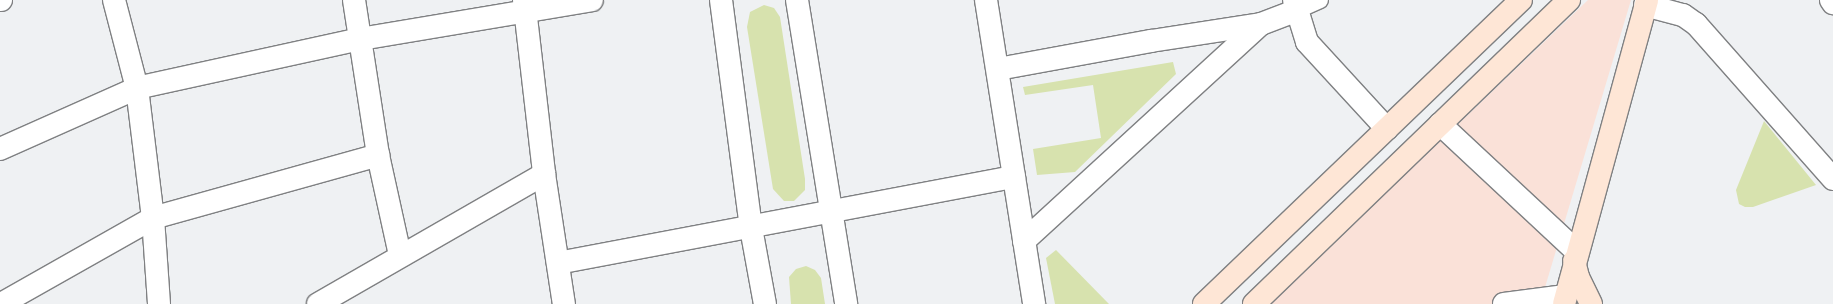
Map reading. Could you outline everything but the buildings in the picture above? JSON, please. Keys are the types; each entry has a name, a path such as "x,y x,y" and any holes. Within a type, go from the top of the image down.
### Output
{"street":[{"path":"114,0 137,88 153,218 159,304"},
{"path":"354,0 378,155 400,255"},
{"path":"0,149 137,88 360,39 525,6 592,0"},
{"path":"721,0 751,228 765,304"},
{"path":"797,0 846,304"},
{"path":"986,0 998,68 1034,304"},
{"path":"1204,304 1521,0"},
{"path":"1254,304 1569,0"},
{"path":"1504,304 1564,300 1646,3 1683,15 1696,24 1833,179"},
{"path":"1024,241 1261,24 1296,5 1307,42 1387,129"},
{"path":"525,6 544,174 564,304"},
{"path":"998,68 1151,40 1261,24"},
{"path":"1440,124 1575,256 1578,276 1591,304"},
{"path":"1,304 153,218 378,155"},
{"path":"318,304 400,255 544,174"},
{"path":"558,263 751,228 832,211 1014,177"}],"lane":[{"path":"1296,5 1320,0"}],"shaded area":[{"path":"1588,0 1631,0 1540,304 1270,304"}],"green space":[{"path":"764,5 774,8 780,17 805,179 805,190 794,201 784,201 773,189 747,27 750,12"},
{"path":"1173,62 1176,74 1075,172 1037,175 1033,149 1101,138 1093,85 1025,95 1023,87"},
{"path":"1764,121 1816,185 1753,207 1745,207 1739,204 1736,190"},
{"path":"1056,250 1109,304 1055,304 1046,258"},
{"path":"806,266 815,270 821,278 825,304 791,304 789,277 796,269"}]}
